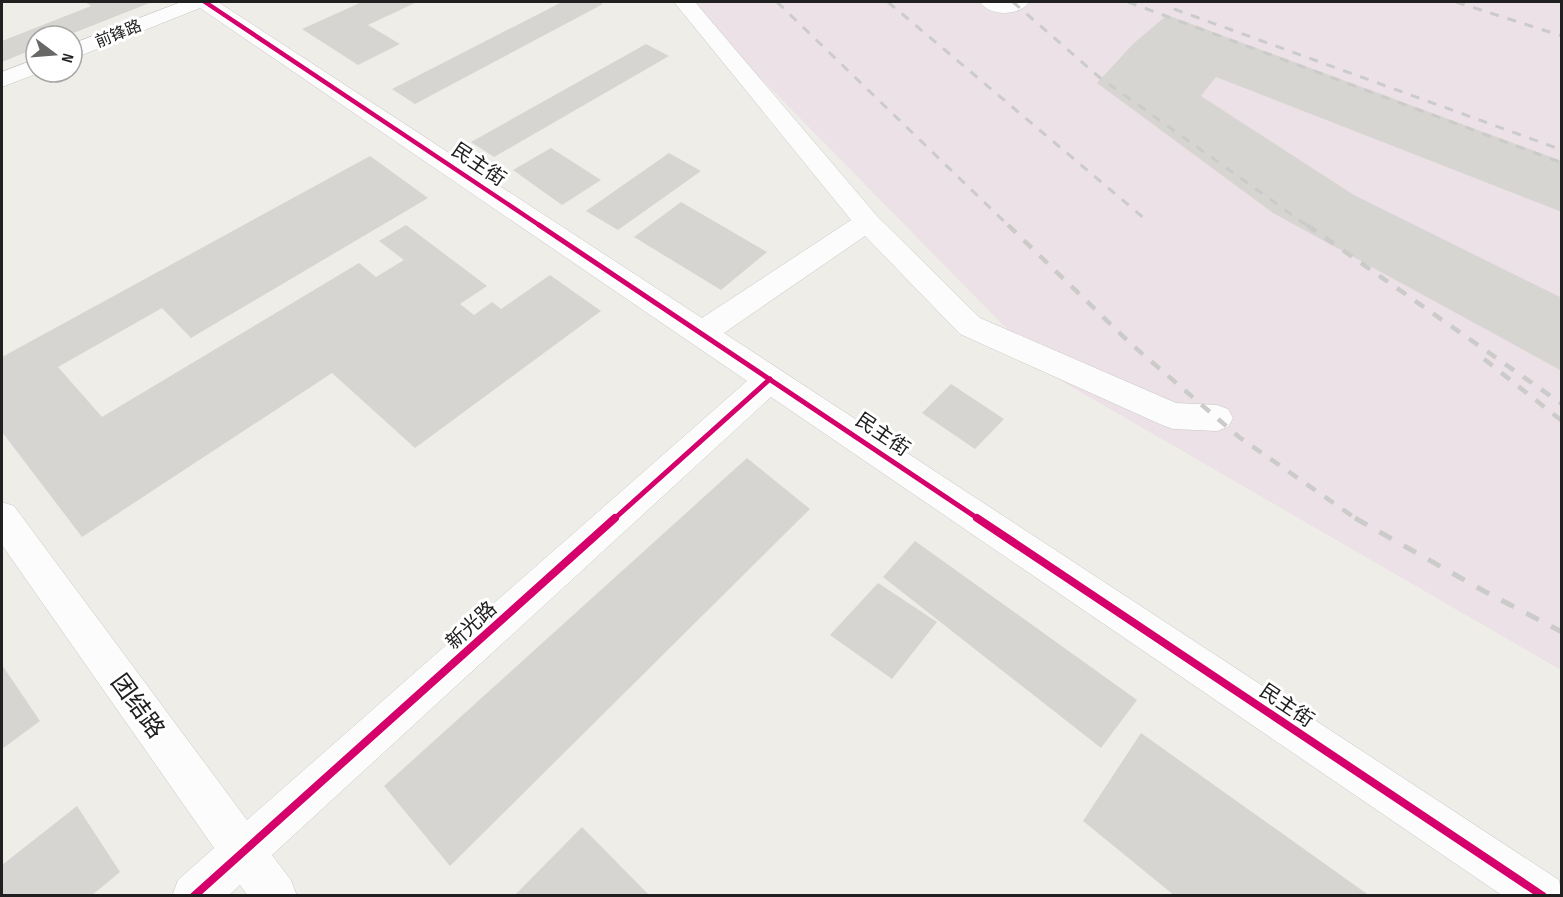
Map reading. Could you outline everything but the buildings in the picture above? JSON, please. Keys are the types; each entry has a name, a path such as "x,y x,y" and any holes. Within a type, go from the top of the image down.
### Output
{"street":[{"name":"前锋路","path":"84,47 198,2"},
{"name":"民主街","path":"205,2 1543,896"},
{"path":"684,2 867,222 970,326 1173,416 1217,418"},
{"path":"990,2 998,8 1019,2"},
{"path":"2,80 24,71"},
{"path":"702,333 867,222"},
{"name":"新光路","path":"194,896 770,379"},
{"name":"团结路","path":"2,517 274,896"}],"shaded area":[{"path":"686,2 1561,2 1561,670 1053,376"}],"railway":[{"path":"777,2 1010,227"},
{"path":"888,2 1145,219"},
{"path":"1013,2 1099,77 1309,227"},
{"path":"1128,2 1562,163"},
{"path":"1456,2 1562,36"},
{"path":"1174,9 1562,150"},
{"path":"1008,225 1131,344 1239,437 1356,518"},
{"path":"1307,225 1562,404"},
{"path":"1484,359 1562,421"},
{"path":"1356,518 1562,632"}],"cycle path":[{"path":"205,2 1543,896"},
{"path":"194,896 770,379"}]}
